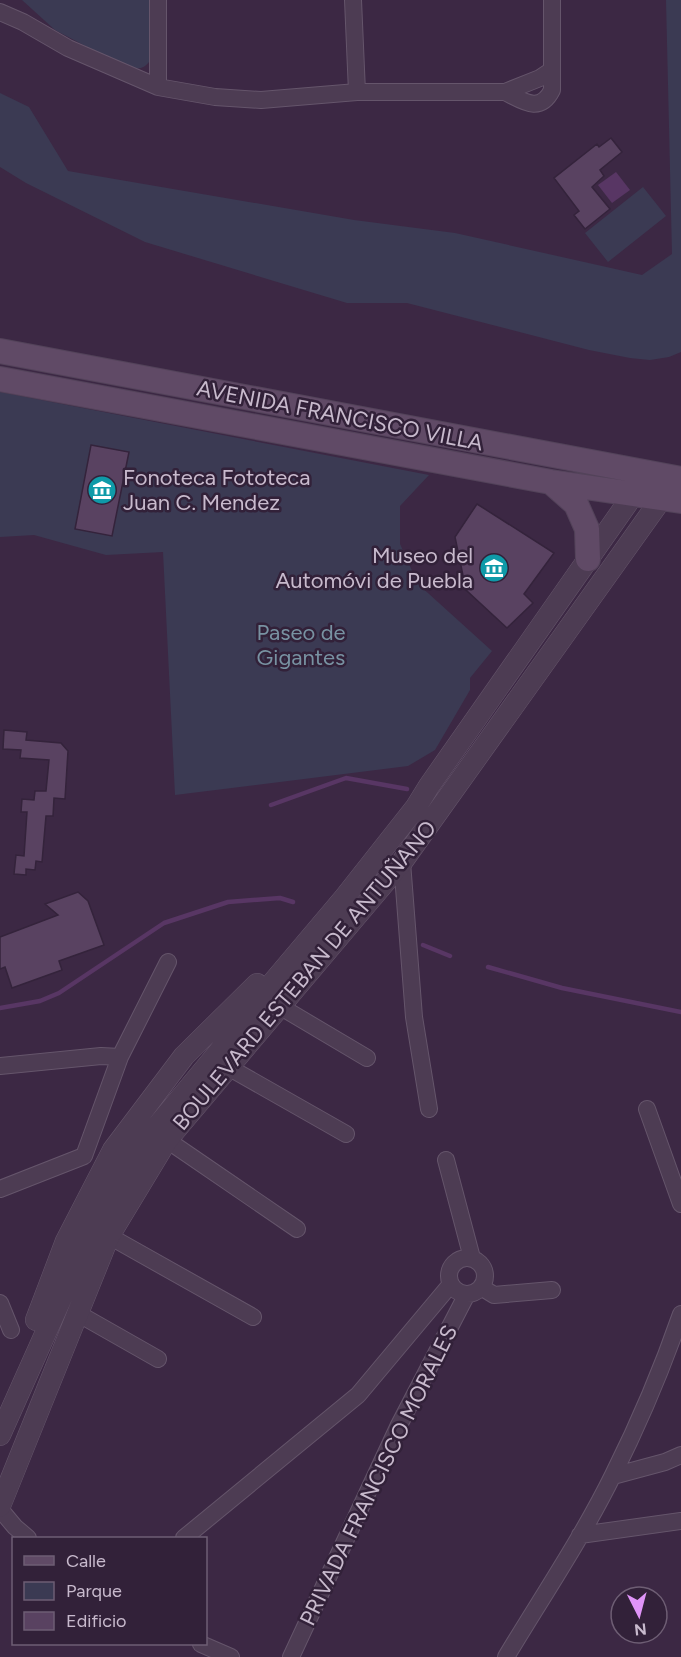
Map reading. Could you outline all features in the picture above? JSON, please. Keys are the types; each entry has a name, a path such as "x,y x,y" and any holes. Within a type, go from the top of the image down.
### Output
{"main road":[{"name":"AVENIDA FRANCISCO VILLA","path":"0,351 635,471 672,489"},
{"name":"AVENIDA FRANCISCO VILLA","path":"0,379 550,482 633,495 672,489"},
{"path":"550,482 576,504 587,529 588,559"}],"street":[{"path":"5,0 23,22"},
{"path":"158,0 158,87"},
{"path":"353,0 357,92"},
{"path":"505,92 526,103 539,104 547,100 552,90 552,0"},
{"path":"0,12 23,22 68,48 158,87 215,97 261,100 357,92 505,92 540,78 552,70"},
{"path":"633,495 635,471"},
{"name":"BOULEVARD ESTEBAN DE ANTUÑANO","path":"0,1508 109,1236 167,1140 402,862 672,489"},
{"name":"BOULEVARD ESTEBAN DE ANTUÑANO","path":"0,1435 97,1218 135,1153 416,807 633,495"},
{"path":"402,862 414,1017 429,1109"},
{"path":"0,1189 84,1156 120,1057 168,962"},
{"path":"0,1410 66,1240 113,1150 184,1056 262,980 288,965"},
{"path":"281,1007 368,1058"},
{"path":"0,1066 101,1056 120,1057"},
{"path":"228,1067 346,1134"},
{"path":"647,1109 681,1204"},
{"path":"167,1140 297,1229"},
{"path":"446,1160 472,1258"},
{"path":"109,1236 253,1317"},
{"path":"474,1290 485,1279 480,1262 472,1258 458,1260 449,1270 451,1284 455,1289 474,1290 494,1295 552,1290"},
{"path":"186,1537 358,1395 451,1284"},
{"name":"PRIVADA FRANCISCO MORALES","path":"291,1657 398,1427 474,1290"},
{"path":"0,1302 11,1330"},
{"path":"77,1313 158,1359"},
{"path":"506,1657 613,1476 665,1361 681,1314"},
{"path":"613,1476 665,1462 681,1455"},
{"path":"0,1508 26,1537"},
{"path":"580,1535 681,1521"},
{"path":"203,1645 231,1657"}],"green space":[{"path":"22,0 154,0 151,58 142,68 127,68 55,30"},
{"path":"666,0 681,0 681,352 669,357 650,360 589,350 407,303 347,303 145,242 26,183 0,167 0,93 29,107 68,171 354,220 455,233 642,275 672,254"},
{"path":"643,187 666,216 608,262 585,233"},
{"name":"Paseo de Gigantes","path":"0,392 429,475 400,506 400,544 418,584 492,651 470,678 470,690 435,750 408,766 175,795 163,552 106,555 34,535 0,537"}],"shaded area":[{"path":"616,172 630,190 612,203 598,185"}],"building":[{"path":"611,138 622,152 600,170 604,176 592,187 610,209 585,229 574,215 579,211 554,178 597,144 599,147"},
{"name":"Fonoteca Fototeca Juan C. Mendez","path":"91,445 129,452 112,536 75,529"},
{"path":"477,504 554,553 524,594 533,603 507,628 466,590 455,537"},
{"path":"4,730 27,732 26,740 61,743 68,751 65,799 54,798 53,816 46,816 42,862 36,861 35,870 26,869 26,875 14,874 16,855 24,856 27,812 21,812 22,799 34,800 35,791 46,791 49,760 20,758 21,750 3,749"},
{"path":"78,892 88,901 104,945 59,961 62,970 12,988 5,967 0,969 0,937 58,915 45,904"}],"waterway":[{"path":"271,805 346,778 407,789"},
{"path":"0,1008 40,1001 59,993 164,923 228,902 280,898 293,902"},
{"path":"423,945 450,956"},
{"path":"488,967 562,988 681,1012"}],"place":[{"name":"Fonoteca Fototeca Juan C. Mendez","path":"102,490"},
{"name":"Museo del Automóvi de Puebla","path":"494,568"}]}
